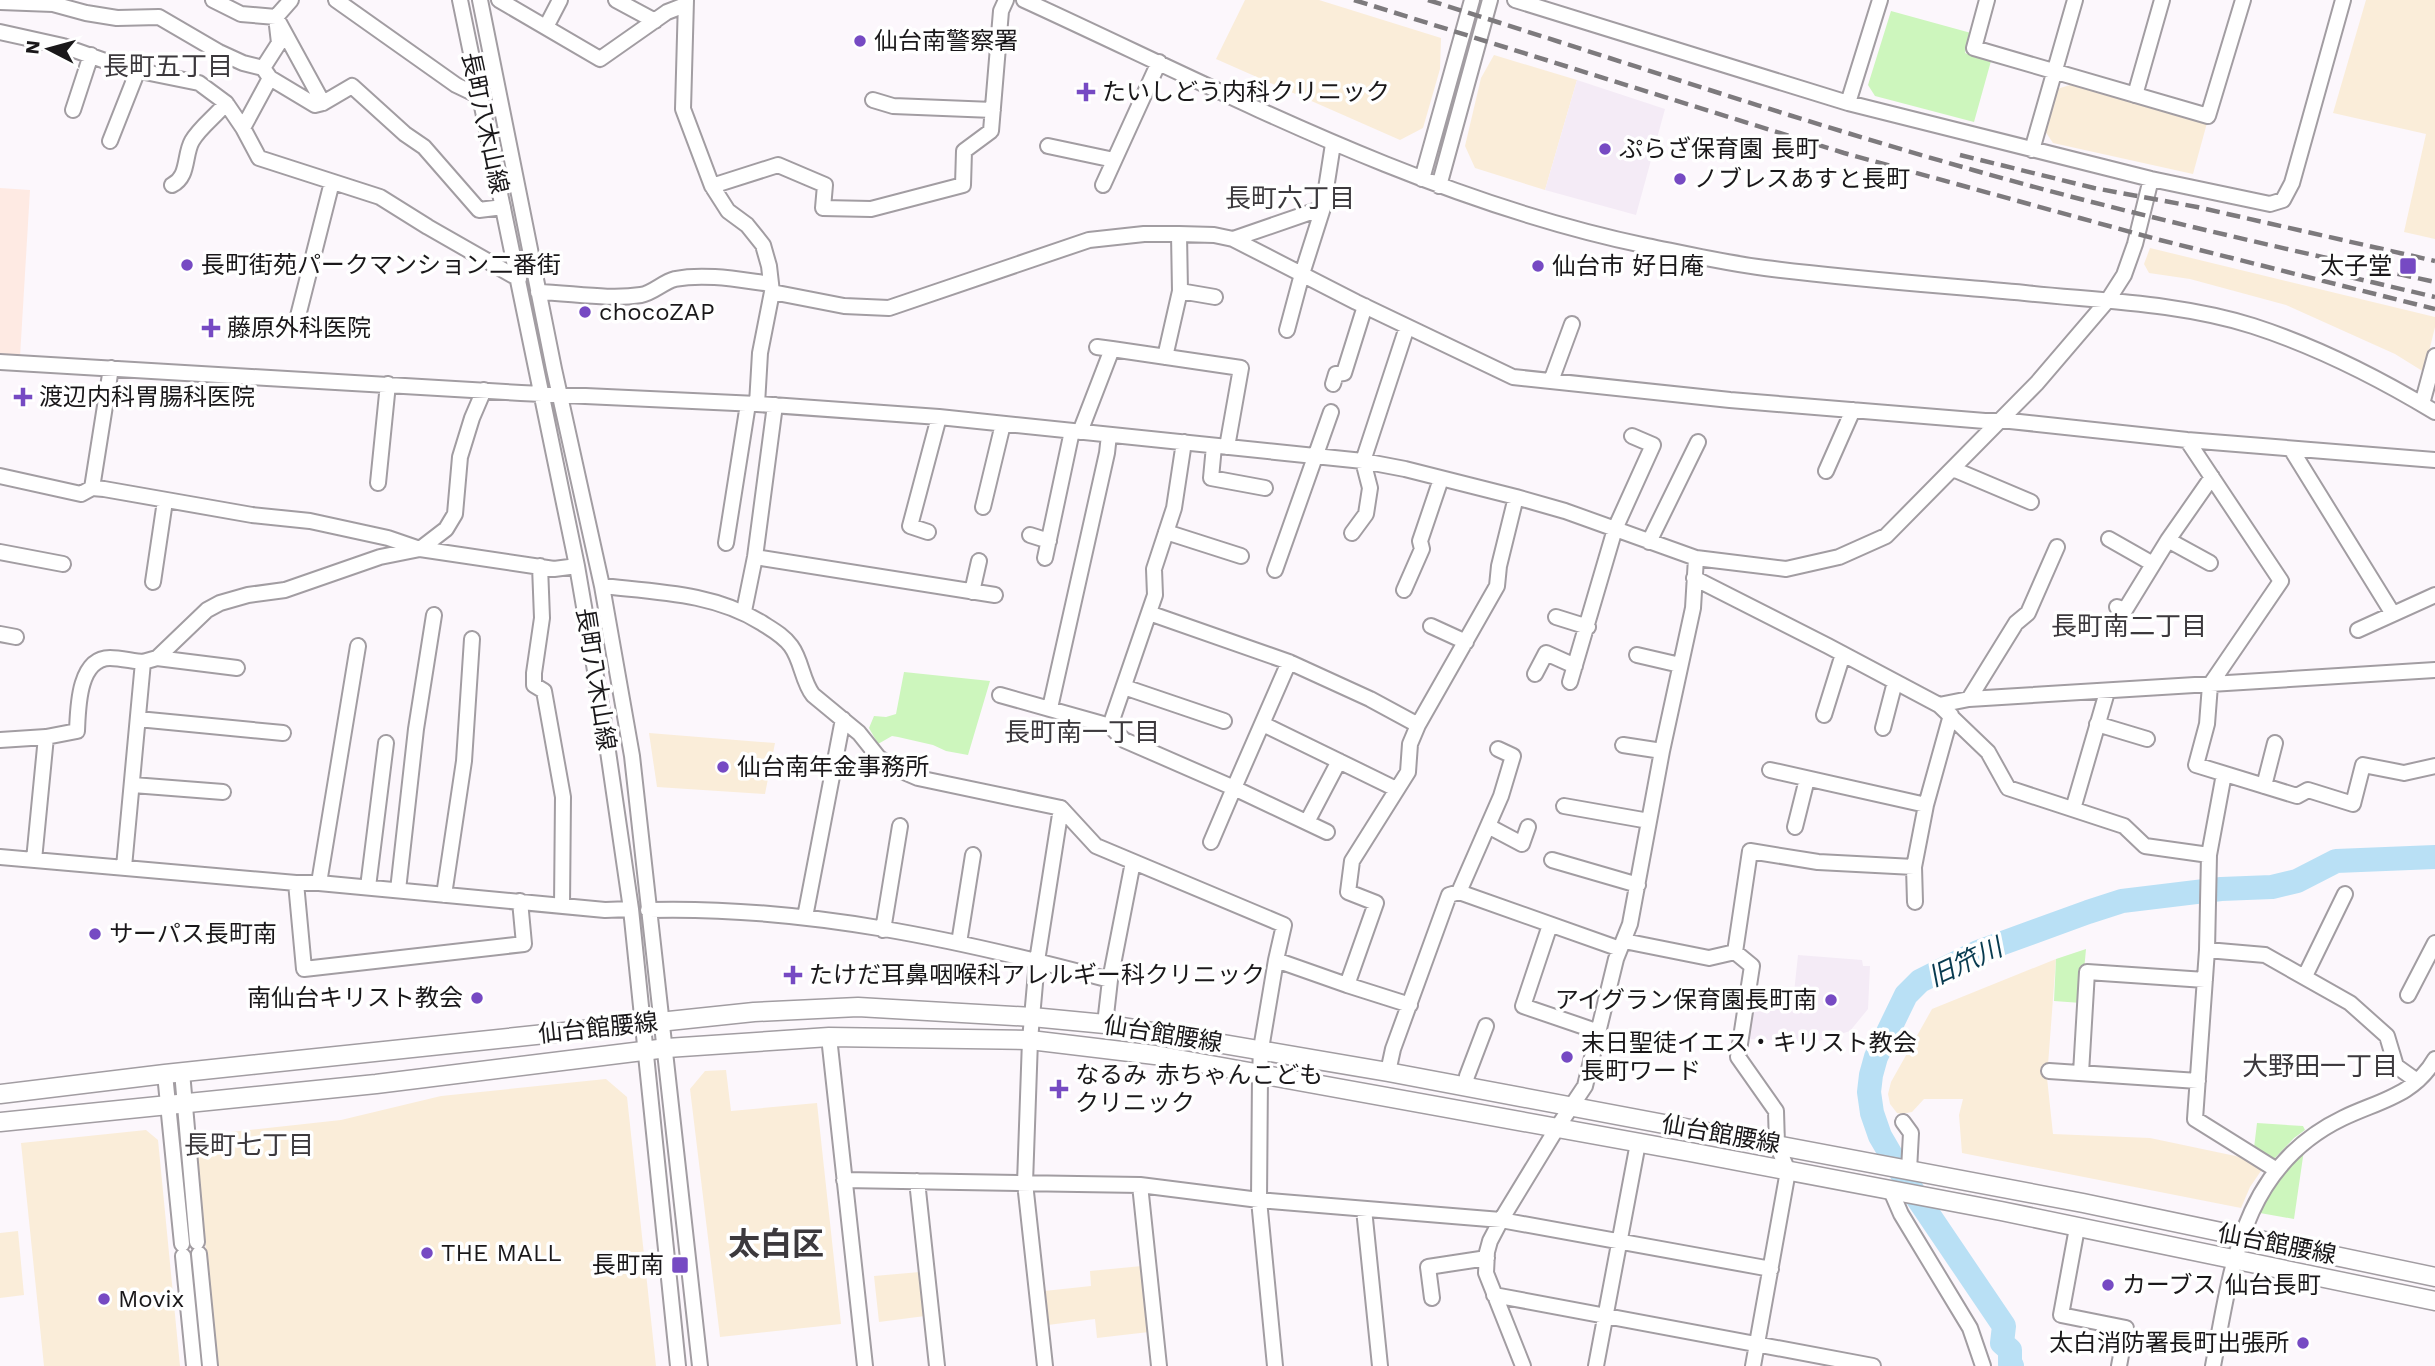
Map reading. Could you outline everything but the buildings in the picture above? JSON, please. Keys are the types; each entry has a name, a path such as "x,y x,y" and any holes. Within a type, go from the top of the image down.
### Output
{"main road":[{"name":"仙台館腰線","path":"0,1094 173,1073 754,1012 858,1007 1032,1017 1105,1024 1261,1049 1777,1144 2083,1202 2435,1277"},
{"name":"仙台館腰線","path":"0,1122 376,1084 667,1048 829,1037 1030,1040 1155,1055 1638,1143 1940,1200 2435,1301"}],"street":[{"path":"213,0 242,14 276,17"},
{"path":"243,128 279,43 276,17 292,0"},
{"path":"336,0 456,85 479,96"},
{"name":"長町八木山線","path":"460,0 577,566 600,700 631,909 678,1366"},
{"path":"480,0 538,292 602,586 632,756 648,910 667,1048 700,1366"},
{"path":"499,0 600,59 667,12 685,3 683,109 712,186 728,211 747,225 763,245 772,288 726,543"},
{"path":"546,27 560,0"},
{"path":"616,0 655,21"},
{"path":"712,186 778,165 825,185 823,208 871,209 963,184 964,152 992,131 1001,11 1006,0"},
{"path":"1024,0 1333,144 1439,186 1494,205 1643,245 1761,268 2108,300 2196,312 2250,325 2336,357 2429,408 2435,356"},
{"path":"1422,179 1472,0"},
{"path":"1439,186 1490,0"},
{"path":"1515,0 1848,103 2151,180 2270,204 2283,200 2292,183 2343,0"},
{"path":"1848,103 1880,0"},
{"path":"1987,0 1974,48 2208,116 2243,0"},
{"path":"2032,150 2075,0"},
{"path":"2135,94 2162,0"},
{"path":"0,2 53,4 117,18 159,17 219,52 267,73 315,105 352,86 405,134 424,147 480,210 503,207"},
{"path":"276,17 323,103"},
{"path":"0,32 91,55 125,68 199,83 226,103 259,158 380,197 428,228 519,279"},
{"path":"74,110 91,55"},
{"path":"1102,185 1159,62"},
{"path":"110,141 138,70"},
{"path":"873,100 893,106 993,110"},
{"path":"172,185 178,182 185,172 193,139 226,103"},
{"path":"1287,330 1323,208 1333,144"},
{"path":"1048,146 1114,160"},
{"path":"0,362 775,405 939,417 1363,461 1516,497 1696,558 1786,569 1839,557 1886,536 2037,383 2108,300 2124,275 2135,244 2151,180"},
{"path":"297,320 332,182"},
{"path":"1234,239 1323,208"},
{"path":"1165,357 1180,291 1179,233"},
{"path":"538,292 618,296 644,294 673,279 723,277 844,306 890,308 1089,240 1144,234 1214,235 1234,239 1407,327 1513,377 1853,410 2010,421 2188,440 2435,460"},
{"path":"1180,291 1215,297"},
{"path":"1333,384 1336,374 1344,373 1365,306"},
{"path":"1550,382 1572,324"},
{"path":"1352,533 1366,514 1370,488 1363,461 1407,327"},
{"path":"1097,347 1241,368 1211,478 1265,488"},
{"path":"1045,558 1076,431 1112,349"},
{"path":"92,488 111,369"},
{"path":"378,483 388,384"},
{"path":"124,867 138,719 150,660 207,610 220,603 248,595 285,590 380,557 420,550 446,529 455,514 460,457 484,390"},
{"path":"744,611 755,557 775,405"},
{"path":"1826,471 1853,410"},
{"path":"1275,570 1331,412"},
{"path":"928,533 910,526 939,417"},
{"path":"983,507 1003,424"},
{"path":"1050,708 1109,435"},
{"path":"1570,682 1615,529 1653,445 1632,436"},
{"path":"2188,440 2281,581 2210,685 2207,724 2196,765 2297,796 2308,790 2353,804 2363,765 2404,772 2435,766"},
{"path":"1110,726 1155,595 1154,569 1179,485 1184,442"},
{"path":"1649,542 1698,442"},
{"path":"2291,449 2393,614"},
{"path":"1953,469 2031,502"},
{"path":"0,476 81,494 92,488 252,515 310,521 388,538 420,550 554,569 577,566"},
{"path":"2117,607 2125,610 2168,540 2212,477"},
{"path":"1404,590 1422,549 1420,541 1441,479"},
{"path":"1347,985 1376,902 1348,892 1352,861 1408,772 1410,744 1418,725 1497,586 1499,566 1516,497"},
{"path":"153,582 165,501"},
{"path":"1166,532 1241,556"},
{"path":"1030,535 1049,541"},
{"path":"2109,539 2153,564"},
{"path":"2168,540 2210,563"},
{"path":"1969,699 2016,623 2028,613 2057,547"},
{"path":"0,552 63,564"},
{"path":"755,557 995,596"},
{"path":"1524,1366 1486,1273 1490,1241 1585,1086 1638,886 1662,751 1693,608 1696,558"},
{"path":"972,592 978,561"},
{"path":"540,566 542,618 534,685 544,691 563,797 562,906"},
{"path":"1694,578 1938,705 1988,752 2008,788 2124,826 2146,846 2208,855"},
{"path":"602,586 712,600 744,611 786,640 800,662 808,689 843,719 886,764 918,778 1061,807 1096,846 1284,925 1261,1049 1260,1075 1259,1200 1275,1366"},
{"path":"2358,630 2435,596"},
{"path":"1149,613 1289,662 1370,699 1418,725"},
{"path":"398,890 416,729 434,615"},
{"path":"1556,617 1587,627"},
{"path":"1431,626 1466,642"},
{"path":"0,634 16,637"},
{"path":"444,894 452,826 464,761 472,639"},
{"path":"319,883 358,646"},
{"path":"1535,674 1546,653 1575,666"},
{"path":"1825,715 1843,654"},
{"path":"1637,655 1680,665"},
{"path":"0,740 46,737 77,731 83,678 95,663 107,658 237,668"},
{"path":"1212,842 1289,662"},
{"path":"1938,705 1969,699 2435,670"},
{"path":"1883,728 1895,682"},
{"path":"1124,687 1224,721"},
{"path":"2073,809 2107,692"},
{"path":"1000,695 1110,726 1124,740 1327,832"},
{"path":"600,700 622,696"},
{"path":"1915,902 1914,867 1926,805 1951,715"},
{"path":"138,719 283,733"},
{"path":"805,917 843,719"},
{"path":"1263,724 1396,789"},
{"path":"2096,724 2147,739"},
{"path":"34,860 46,737"},
{"path":"368,887 386,743"},
{"path":"2264,786 2275,743"},
{"path":"1623,745 1662,751"},
{"path":"1459,892 1501,796 1513,756 1498,748"},
{"path":"1307,822 1339,761"},
{"path":"1770,769 1926,805"},
{"path":"2224,775 2208,855 2207,950 2195,1119 2275,1170"},
{"path":"1796,827 1807,779"},
{"path":"133,785 223,792"},
{"path":"1564,806 1649,821"},
{"path":"1045,1366 1025,1183 1030,1040 1037,961 1061,807"},
{"path":"883,929 901,826"},
{"path":"1488,826 1522,844 1528,827"},
{"path":"1735,952 1750,850 1818,862 1914,867"},
{"path":"959,943 973,855"},
{"path":"0,857 562,906 631,909"},
{"path":"1552,860 1638,886"},
{"path":"1105,1024 1110,980 1133,862"},
{"path":"296,883 304,969 524,944 520,901"},
{"path":"1388,1072 1393,1049 1449,895 1459,892 1550,925 1622,945 1709,958 1735,952"},
{"path":"2305,976 2345,894"},
{"path":"648,910 677,909 805,917 959,943 1110,980"},
{"path":"1550,925 1523,1006 1599,1032"},
{"path":"2408,995 2435,943"},
{"path":"2207,950 2266,955 2350,1003 2387,1036 2396,1066 2417,1081"},
{"path":"1735,952 1752,966 1738,1057 1776,1111 1777,1144 1788,1171 1753,1366"},
{"path":"1276,960 1410,1005"},
{"path":"2081,1073 2087,972 2205,980"},
{"path":"1465,1087 1486,1026"},
{"path":"829,1037 865,1366"},
{"path":"2213,1366 2235,1259 2257,1199 2275,1170 2309,1137 2346,1116 2395,1097 2427,1073 2435,1059"},
{"path":"2049,1071 2198,1081"},
{"path":"173,1073 190,1249 194,1366"},
{"path":"1903,1122 1911,1133 1915,1171"},
{"path":"1596,1366 1638,1143"},
{"path":"844,1180 1140,1185 1259,1200 1501,1220 1771,1269"},
{"path":"917,1181 937,1366"},
{"path":"1140,1185 1159,1366"},
{"path":"1895,1192 1901,1214 1970,1328 1983,1366"},
{"path":"1364,1209 1380,1366"},
{"path":"2077,1228 2061,1315 2126,1328 2119,1366"},
{"path":"190,1249 209,1366"},
{"path":"1432,1298 1429,1267 1487,1258"},
{"path":"1494,1295 1873,1366"}],"shaded area":[{"path":"1245,0 1319,0 1441,38 1440,69 1423,128 1400,140 1216,59"},
{"path":"2366,0 2435,0 2435,239 2404,232 2426,134 2333,113"},
{"path":"1494,55 1577,80 1545,190 1475,168 1465,146 1481,78"},
{"name":"ぷらざ保育園 長町","path":"1577,80 1665,109 1636,215 1545,190"},
{"path":"2070,85 2207,123 2193,174 2053,143 2045,131 2057,89"},
{"path":"0,188 30,190 20,357 0,356"},
{"path":"2150,248 2435,317 2424,372 2395,354 2286,305 2190,279 2149,273 2144,264"},
{"path":"649,733 775,743 765,794 657,787"},
{"name":"アイグラン保育園長町南","path":"1798,955 1862,960 1863,966 1870,966 1868,1009 1850,1031 1816,1042 1749,1039 1754,998 1793,1002"},
{"path":"2056,959 2047,1078 2053,1134 2150,1138 2245,1158 2263,1168 2250,1187 2241,1208 1962,1153 1959,1115 1963,1099 1924,1099 1912,1112 1902,1114 1897,1113 1890,1104 1888,1094 1891,1082 1932,1009"},
{"path":"726,1070 731,1111 817,1103 841,1324 720,1337 690,1089 705,1071"},
{"path":"606,1079 627,1097 656,1366 218,1366 194,1136 341,1120 441,1096"},
{"path":"146,1130 158,1140 180,1366 44,1366 21,1143"},
{"path":"18,1231 24,1295 0,1298 0,1233"},
{"path":"1142,1266 1149,1332 1097,1338 1095,1319 1048,1325 1044,1291 1091,1286 1090,1271"},
{"path":"920,1272 925,1316 879,1322 874,1276"}],"green space":[{"path":"1891,11 1971,33 1965,53 1991,61 1974,122 1875,96 1868,85"},
{"path":"904,672 990,681 968,755 892,736 878,744 869,728 874,716 896,714"},
{"path":"2086,949 2081,1003 2054,1001 2056,959"},
{"path":"2257,1123 2303,1126 2305,1130 2273,1160 2254,1148"},
{"path":"2304,1150 2294,1219 2260,1213 2273,1185"}],"waterway":[{"name":"旧笊川","path":"2012,1366 2010,1350 2002,1343 2004,1326 1908,1184 1880,1136 1872,1113 1869,1092 1876,1057 1906,995 1920,981 1978,952 2122,901 2221,889 2272,887 2297,881 2336,861 2435,857"}],"railway":[{"path":"1354,0 1844,153 2156,239 2435,309"},
{"path":"1428,0 1973,170 2203,229 2435,282"},
{"path":"1960,155 2094,188 2197,207 2435,261"},
{"path":"2350,277 2435,297"}],"place":[{"name":"仙台南警察署","path":"860,41"},
{"name":"たいしどう内科クリニック","path":"1086,92"},
{"name":"ぷらざ保育園 長町","path":"1605,149"},
{"name":"ノブレスあすと長町","path":"1680,179"},
{"name":"長町街苑パークマンション二番街","path":"187,265"},
{"name":"仙台市 好日庵","path":"1538,266"},
{"name":"太子堂","path":"2408,266"},
{"name":"chocoZAP","path":"585,312"},
{"name":"藤原外科医院","path":"211,328"},
{"name":"渡辺内科胃腸科医院","path":"23,397"},
{"name":"仙台南年金事務所","path":"723,767"},
{"name":"サーパス長町南","path":"95,934"},
{"name":"たけだ耳鼻咽喉科アレルギー科クリニック","path":"793,975"},
{"name":"南仙台キリスト教会","path":"477,998"},
{"name":"アイグラン保育園長町南","path":"1831,1000"},
{"name":"末日聖徒イエス・キリスト教会 長町ワード","path":"1567,1057"},
{"name":"なるみ 赤ちゃんこども クリニック","path":"1059,1089"},
{"name":"THE MALL","path":"427,1253"},
{"name":"長町南","path":"680,1265"},
{"name":"カーブス 仙台長町","path":"2108,1285"},
{"name":"Movix","path":"104,1299"},
{"name":"太白消防署長町出張所","path":"2303,1343"}],"district":[{"name":"長町五丁目","path":"168,66"},
{"name":"長町六丁目","path":"1290,198"},
{"name":"長町南二丁目","path":"2129,626"},
{"name":"長町南一丁目","path":"1082,732"},
{"name":"大野田一丁目","path":"2320,1066"},
{"name":"長町七丁目","path":"249,1145"},
{"name":"太白区","path":"776,1244"}]}
